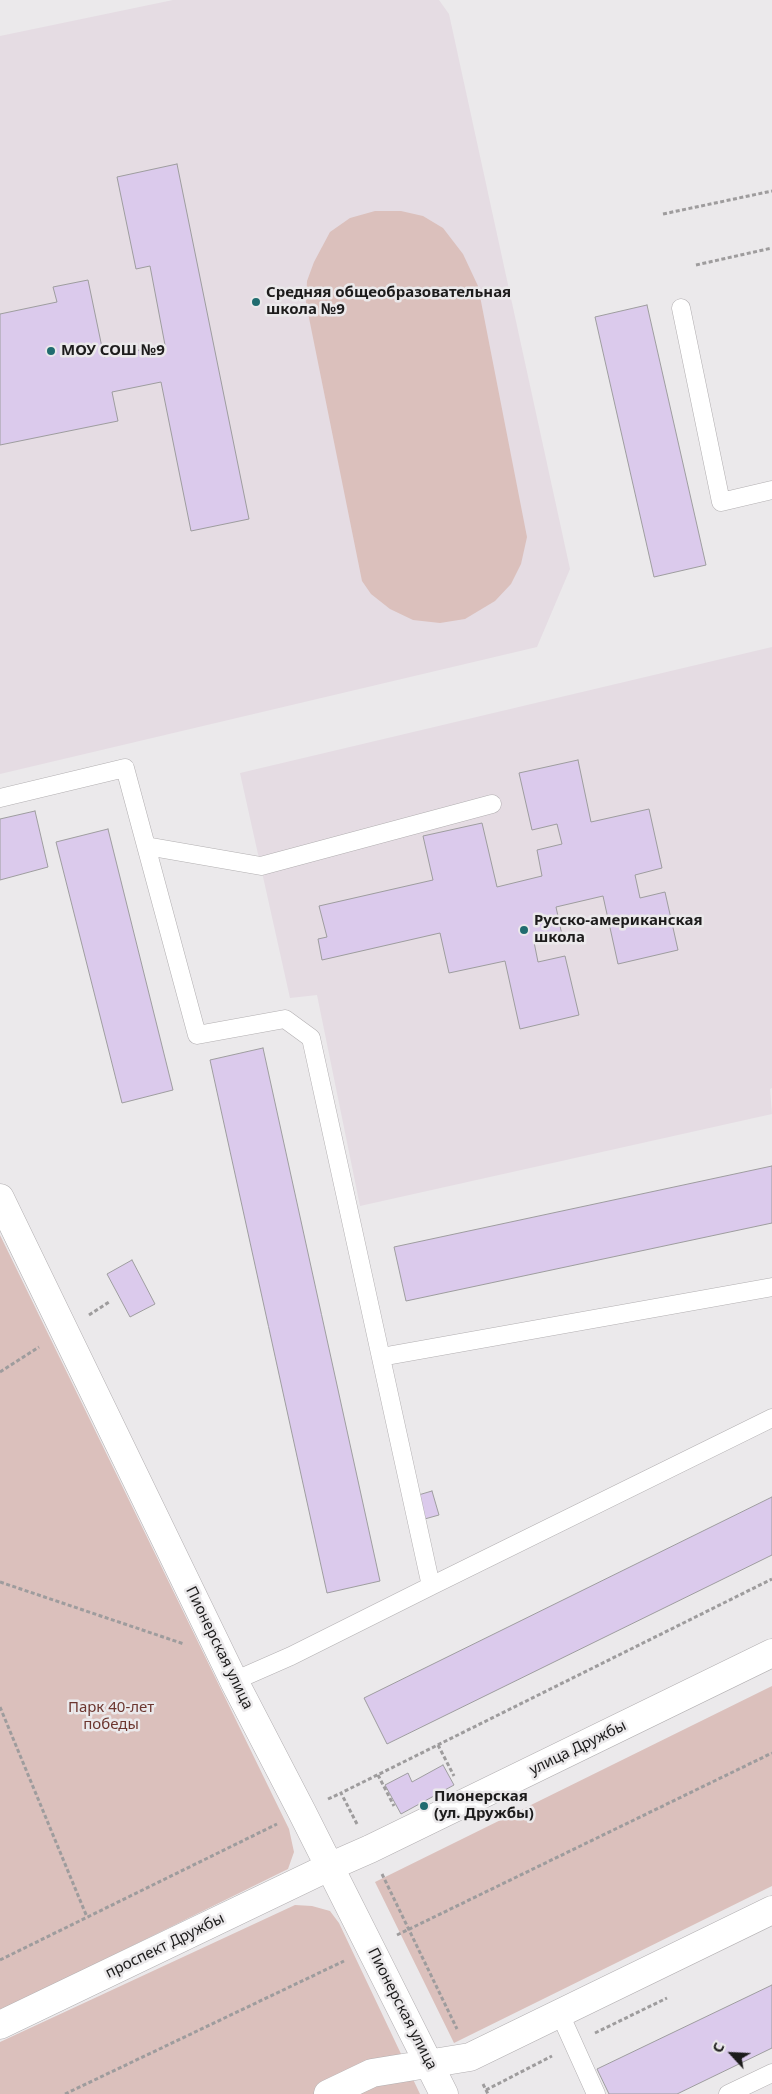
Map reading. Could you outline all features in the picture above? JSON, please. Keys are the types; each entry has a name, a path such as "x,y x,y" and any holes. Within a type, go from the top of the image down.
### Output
{"street":[{"name":"Пионерская улица","path":"0,1198 222,1657 430,2063 444,2094"},
{"name":"улица Дружбы","path":"330,1867 772,1653"},
{"name":"проспект Дружбы","path":"0,2025 330,1867"},
{"path":"328,2094 372,2074 470,2057 772,1910"}],"lane":[{"path":"681,308 721,502 772,490"},
{"path":"0,798 125,768 197,1035 285,1018 311,1038 431,1586"},
{"path":"146,846 261,866 492,804"},
{"path":"381,1357 772,1287"},
{"path":"234,1681 291,1656 772,1418"},
{"path":"560,2014 596,2094"},
{"path":"728,2094 772,2073"}],"path":[{"path":"663,214 772,192"},
{"path":"696,265 772,248"},
{"path":"488,2094 341,1793 772,1579"},
{"path":"0,1582 222,1657"},
{"path":"0,1707 87,1917"},
{"path":"438,1745 456,1779"},
{"path":"65,2094 409,1930 772,1753"},
{"path":"378,1774 396,1809"},
{"path":"0,1960 278,1824"}],"shaded area":[{"name":"Средняя общеобразовательная школа №9","path":"173,0 439,0 449,14 570,569 537,647 0,774 0,36"},
{"name":"Русско-американская школа","path":"772,647 772,1088 770,1089 772,1114 360,1206 317,995 290,998 240,773"}],"green space":[{"path":"375,211 401,211 423,216 443,228 463,254 478,286 527,537 521,564 511,584 495,601 465,619 440,623 413,620 390,609 371,594 362,581 306,303 307,281 314,262 330,232 350,218"},
{"name":"Парк 40-лет победы","path":"0,1235 289,1829 294,1852 288,1869 0,2011"},
{"path":"772,1686 772,1886 454,2043 375,1882"},
{"path":"295,1905 312,1906 330,1911 339,1923 420,2094 0,2094 0,2042"}],"building":[{"name":"МОУ СОШ №9","path":"177,164 249,519 191,531 161,382 112,392 118,421 0,445 0,314 57,302 53,287 88,280 104,357 165,345 150,266 136,269 117,177"},
{"path":"647,305 706,565 654,577 595,317"},
{"name":"Русско-американская школа","path":"578,760 591,822 649,809 662,868 635,875 640,898 665,892 678,950 618,964 603,896 556,907 562,935 534,942 538,962 565,956 579,1015 520,1029 505,961 449,973 440,933 322,960 318,939 327,937 319,906 433,880 423,836 482,823 497,887 542,876 537,850 562,844 557,824 532,830 519,773"},
{"path":"35,811 48,867 0,880 0,819"},
{"path":"108,829 173,1090 122,1103 56,842"},
{"path":"263,1048 380,1581 327,1593 210,1060"},
{"path":"772,1166 772,1223 406,1301 394,1247"},
{"path":"132,1260 155,1304 130,1317 107,1274"},
{"path":"432,1491 439,1515 421,1520 415,1496"},
{"path":"772,1497 772,1555 387,1744 364,1698"},
{"path":"443,1765 454,1785 401,1814 385,1785 408,1773 412,1782"},
{"path":"772,1985 772,2048 677,2094 609,2094 597,2069"}],"place":[{"name":"Средняя общеобразовательная школа №9","path":"256,302"},
{"name":"МОУ СОШ №9","path":"51,351"},
{"name":"Русско-американская школа","path":"524,930"},
{"name":"Пионерская (ул. Дружбы)","path":"424,1806"}]}
